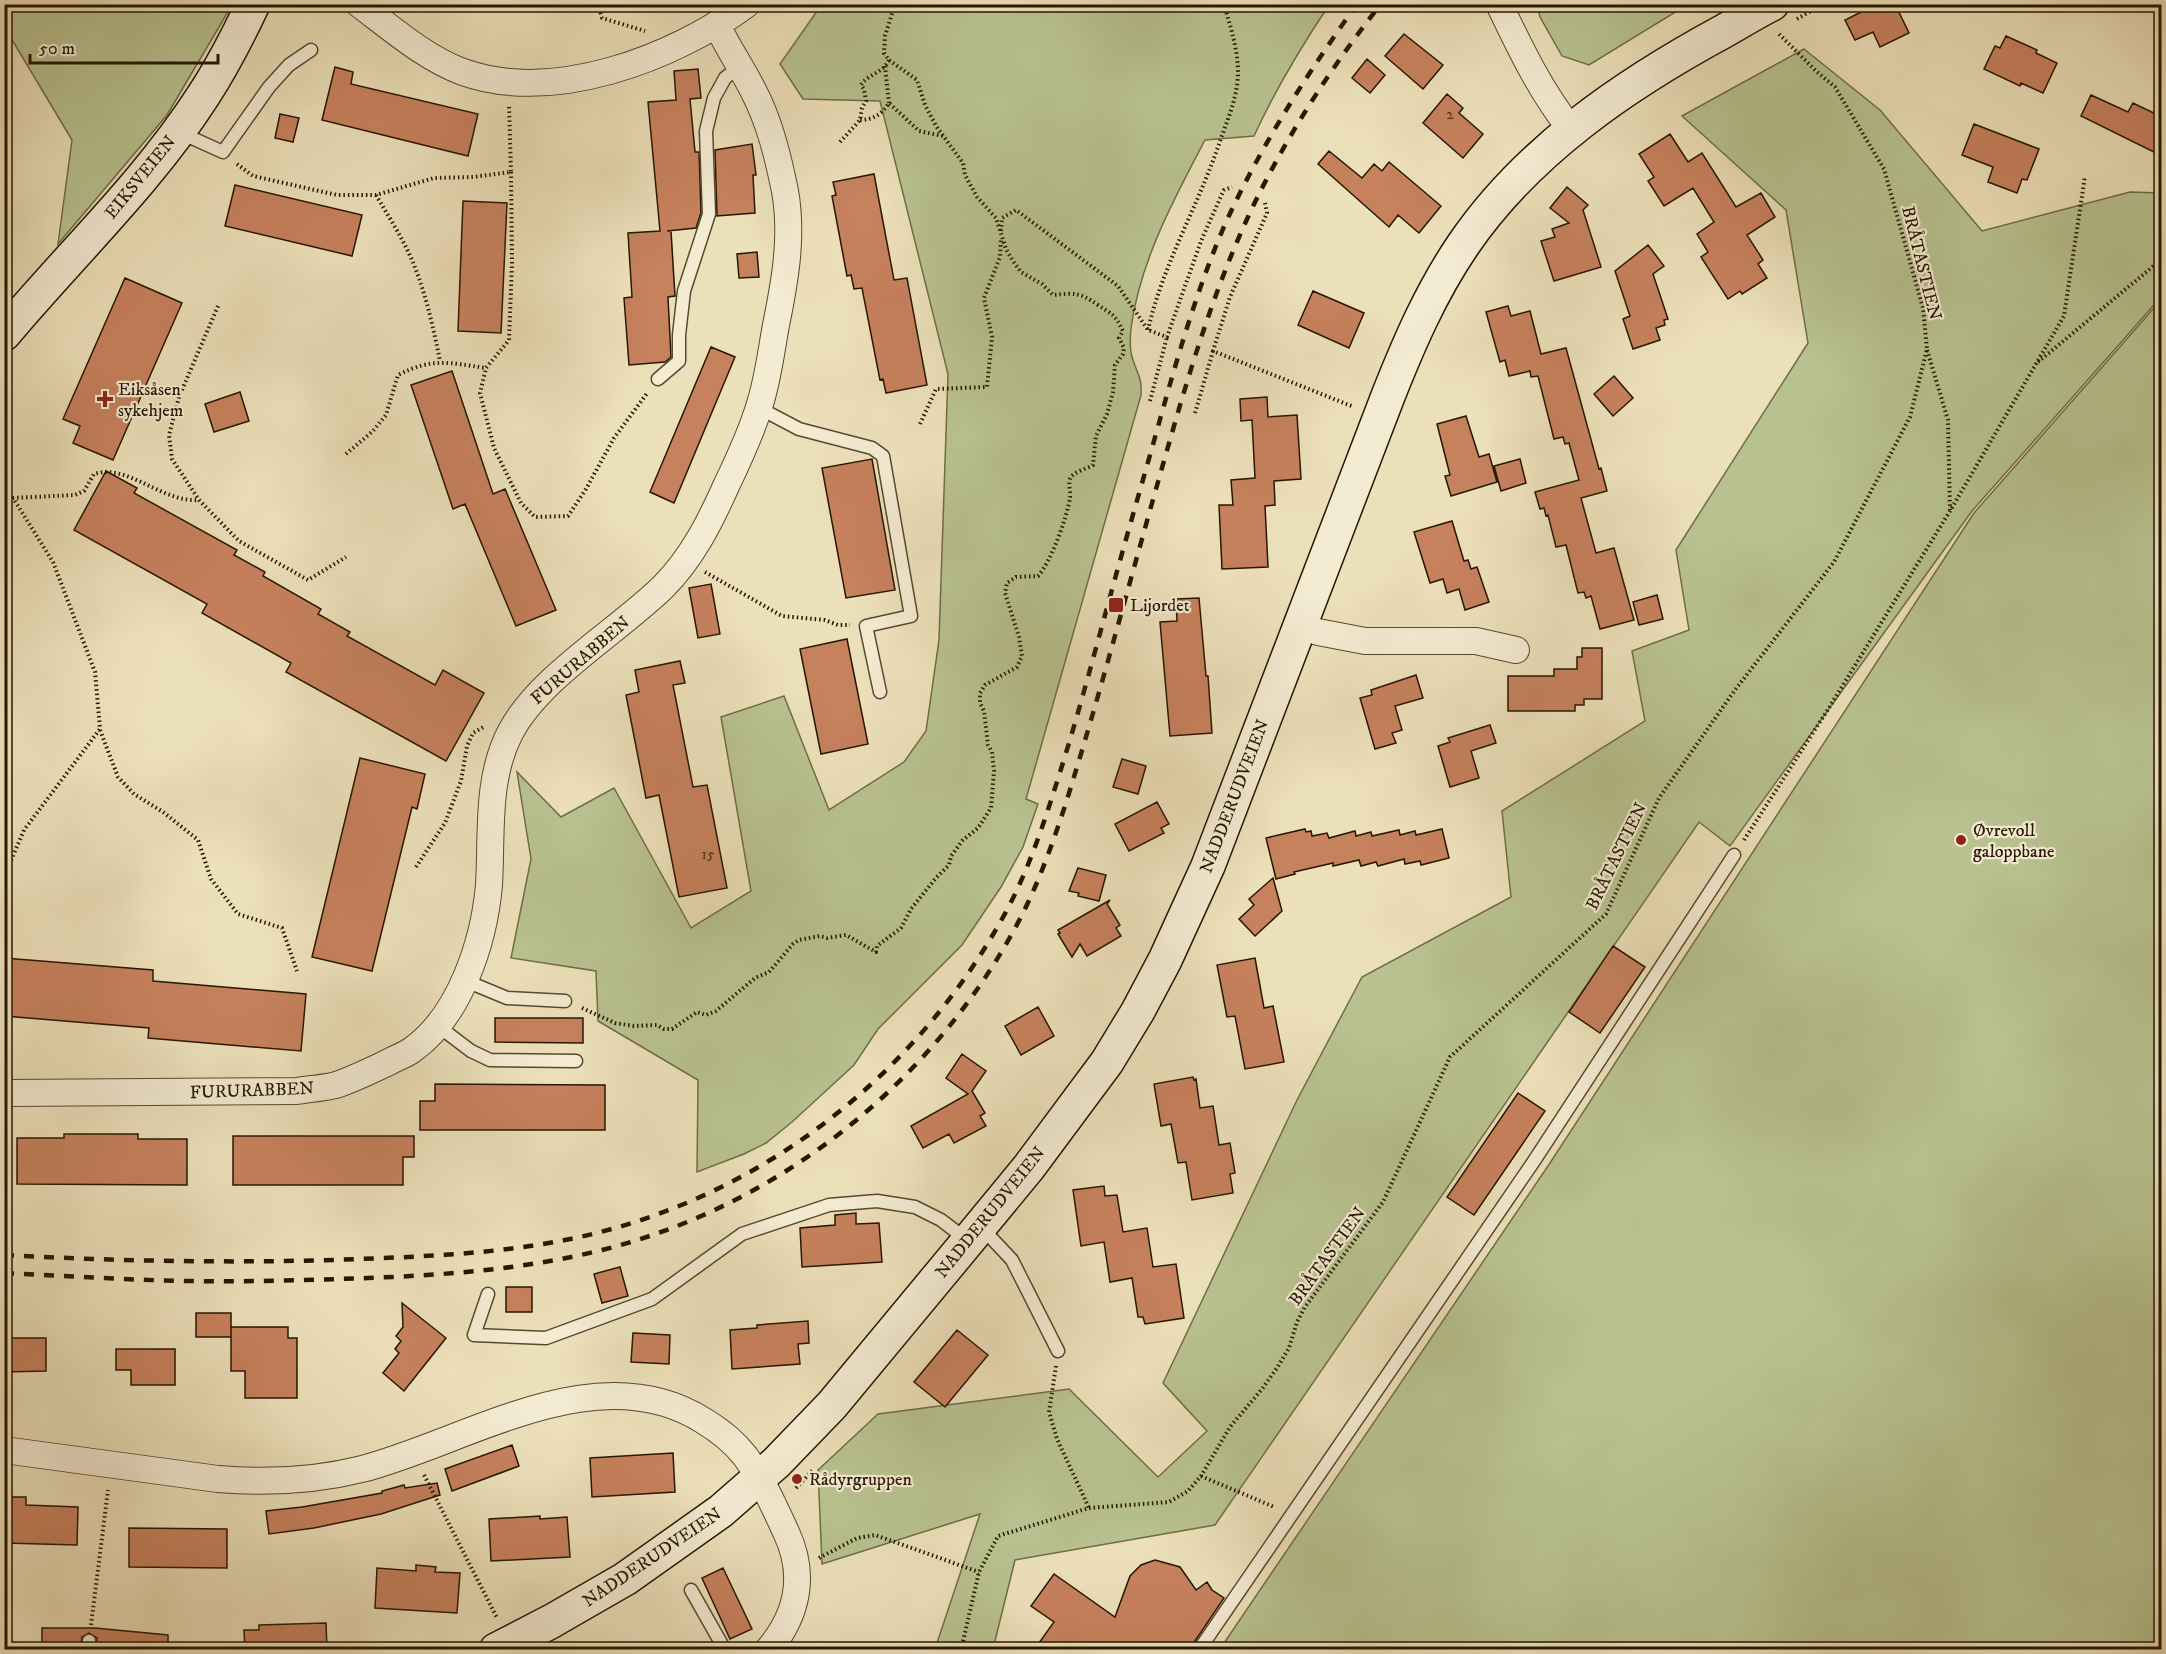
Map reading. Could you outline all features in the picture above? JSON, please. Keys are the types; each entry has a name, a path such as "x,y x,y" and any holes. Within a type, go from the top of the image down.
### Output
{"main road":[{"name":"EIKSVEIEN","path":"4,334 137,183 179,129 221,65 253,4"},
{"name":"NADDERUDVEIEN","path":"497,1634 552,1621 625,1579 721,1511 760,1479 831,1405 1050,1140 1107,1062 1154,980 1190,909 1406,351 1438,286 1465,243 1506,192 1572,131 1636,82 1766,7"}],"street":[{"path":"374,10 441,62 483,78 509,82 556,81 615,69 657,55 717,25 747,4"},
{"path":"1499,4 1539,86 1572,131"},
{"name":"FURURABBEN","path":"4,1093 306,1090 334,1085 376,1068 412,1050 438,1026 466,981 481,927 488,889 492,808 500,755 510,731 525,708 571,664 617,628 663,587 686,561 707,528 738,461 759,408 782,294 789,229 785,193 771,132 754,93 717,25"},
{"path":"1300,626 1365,641 1476,641 1516,650"},
{"path":"4,1450 218,1479 253,1482 289,1481 361,1469 561,1401 617,1396 669,1404 695,1415 715,1428 737,1448 760,1479 788,1535 795,1563 797,1585 792,1612 786,1625 768,1650"}],"lane":[{"path":"179,129 192,138 223,152 268,87 289,64 311,50"},
{"path":"658,378 679,361 684,291 709,214 706,131 714,98 724,78 739,67"},
{"path":"759,408 799,429 872,448 883,456 911,616 866,626 880,692"},
{"path":"1199,1650 1534,1161 1734,855"},
{"path":"466,981 507,998 565,1000"},
{"path":"438,1026 471,1051 490,1060 576,1061"},
{"path":"488,1294 474,1335 546,1338 652,1299 742,1234 829,1205 878,1201 915,1207 974,1233 1012,1260 1058,1351"},
{"path":"691,1590 725,1650"}],"path":[{"path":"598,4 602,18 650,32"},
{"path":"565,1000 615,1023 634,1026 649,1024 672,1029 697,1012 706,1015 716,1011 755,978 770,972 799,940 846,935 876,952 877,946 901,928 911,909 949,865 951,856 963,840 978,828 991,808 994,771 980,693 985,685 1017,667 1022,656 1019,637 1005,592 1007,583 1016,577 1038,576 1052,556 1070,498 1069,480 1074,474 1093,465 1096,436 1107,414 1113,392 1115,365 1124,354 1119,338 1124,331 1115,315 1087,296 1053,295 1042,284 1020,272 1006,249 996,218 977,197 965,175 963,163 925,105 917,80 889,60 884,53 885,36 895,4"},
{"path":"1148,330 1170,262 1209,175 1231,111 1238,71 1236,48 1224,4"},
{"name":"BRÅTASTIEN","path":"961,1650 979,1572 999,1536 1089,1508 1169,1502 1188,1491 1201,1476 1230,1426 1277,1368 1289,1348 1297,1322 1305,1307 1383,1202 1450,1058 1606,914 1659,798 1735,690 1834,562 1910,417 1927,349 1923,308 1884,170 1835,87 1777,32 1766,7"},
{"path":"840,142 860,120 861,108 866,100 861,85 864,80 885,66 889,60"},
{"path":"860,120 868,120 883,113 889,104 885,66"},
{"path":"509,82 513,263 509,340 486,369 480,393 494,448 521,503 535,517 568,516 614,438 658,378"},
{"path":"889,104 919,131 944,136"},
{"path":"223,152 253,176 337,195 376,195 434,178 473,177 511,172"},
{"path":"1734,855 1827,711 1950,511 2064,316 2085,176"},
{"path":"1150,401 1167,337 1201,241 1224,190 1232,187"},
{"path":"376,195 416,269 435,334 440,361"},
{"path":"1195,413 1230,297 1267,213 1265,202"},
{"path":"920,424 936,388 987,387 992,337 984,298 1000,257 1002,218 1016,210 1118,286 1148,330 1167,337"},
{"path":"2035,365 2162,259"},
{"path":"218,306 179,397 169,435 172,459 199,500 238,541 308,580 346,557"},
{"path":"1927,349 1948,420 1950,511"},
{"path":"1213,351 1365,411"},
{"path":"346,454 373,431 386,415 398,375 414,367 440,361 486,369"},
{"path":"199,500 186,501 168,496 145,484 110,471 94,474 84,490 75,495 14,498 53,562 95,672 100,729 117,777 134,795 163,812 198,840 212,879 238,914 282,928 297,971"},
{"path":"686,561 782,616 825,620 838,625 866,626"},
{"path":"416,867 445,823 461,781 467,746 473,733 486,726 510,731"},
{"path":"4,877 24,830 100,729"},
{"path":"1058,1351 1049,1412 1057,1439 1089,1508"},
{"path":"412,1453 497,1634"},
{"path":"88,1645 111,1465"},
{"path":"1201,1476 1292,1514"},
{"path":"795,1563 817,1559 857,1538 875,1535 979,1572"}],"green space":[{"path":"5,4 232,5 167,115 58,244 72,140 5,28"},
{"path":"822,4 1329,5 1289,69 1254,136 1205,140 1170,208 1150,255 1135,303 1130,336 1131,352 1140,380 1141,395 1026,799 1038,804 1023,847 1001,887 962,945 878,1029 854,1065 766,1143 697,1172 698,1080 598,1021 596,971 511,958 531,859 517,772 561,817 614,788 691,928 751,891 721,717 784,696 829,810 904,762 926,731 939,640 948,374 880,101 803,99 780,64"},
{"path":"1537,4 1687,5 1589,65 1562,56 1540,17"},
{"path":"1804,49 1880,110 1982,231 2130,192 2161,193 2161,297 1972,511 1730,846 1699,822 1215,1525 1015,1560 993,1649 935,1649 980,1514 822,1564 818,1470 878,1414 1069,1389 1158,1477 1207,1431 1163,1383 1297,1100 1362,977 1511,897 1502,811 1645,721 1632,651 1689,630 1676,550 1808,343 1786,210 1682,116"},
{"name":"Øvrevoll galoppbane","path":"2161,300 2161,1649 1220,1649 1548,1166 1974,513"}],"building":[{"path":"1877,4 1895,4 1909,33 1880,47 1873,32 1855,40 1845,20"},
{"path":"1404,34 1443,65 1423,89 1385,56"},
{"path":"2006,36 2037,50 2036,53 2057,63 2043,93 2021,83 2020,86 1984,69 1995,46 2000,48"},
{"path":"1367,59 1385,75 1370,93 1352,78"},
{"path":"335,67 353,72 351,84 478,114 468,156 322,120"},
{"path":"698,69 701,98 690,99 695,152 699,152 701,213 696,228 667,231 671,231 675,296 668,297 671,357 665,362 629,365 624,298 632,297 628,233 660,231 648,102 676,100 674,71"},
{"path":"1447,94 1463,108 1459,113 1483,134 1463,158 1423,123"},
{"path":"2091,95 2128,112 2133,103 2162,117 2162,156 2081,116"},
{"path":"280,114 299,118 293,142 275,138"},
{"path":"1974,124 2039,149 2027,180 2022,179 2017,193 1988,182 1993,167 1962,155"},
{"path":"1670,134 1688,162 1702,153 1736,207 1761,193 1775,217 1747,235 1763,260 1758,264 1767,278 1742,294 1740,291 1728,299 1701,257 1708,252 1697,234 1714,222 1693,188 1664,206 1648,181 1654,177 1639,154"},
{"path":"752,144 756,175 753,175 755,213 717,216 715,150"},
{"path":"1329,151 1362,178 1374,164 1382,171 1389,162 1441,206 1419,233 1398,215 1389,227 1318,164"},
{"path":"874,174 894,280 907,278 927,385 886,393 883,379 880,380 862,288 854,289 851,275 847,276 832,196 836,195 833,182"},
{"path":"235,185 362,215 352,256 225,226"},
{"path":"1567,187 1588,205 1583,210 1601,267 1554,281 1541,241 1555,237 1552,229 1569,223 1550,208"},
{"path":"463,201 507,203 501,333 458,331"},
{"path":"1648,245 1664,266 1653,274 1668,319 1664,320 1665,325 1656,328 1660,340 1633,349 1623,319 1630,316 1615,271"},
{"path":"757,252 759,277 739,278 737,254"},
{"path":"125,278 182,303 113,460 73,443 80,426 63,419"},
{"path":"1313,291 1364,313 1349,348 1298,325"},
{"path":"1508,306 1511,316 1530,311 1541,354 1566,348 1607,491 1581,498 1596,553 1614,548 1634,620 1600,629 1591,596 1586,598 1584,592 1578,593 1566,545 1556,547 1548,515 1546,516 1544,508 1540,509 1535,492 1579,480 1569,443 1565,444 1563,437 1554,439 1538,376 1531,377 1530,371 1509,376 1505,360 1500,362 1486,312"},
{"path":"711,347 735,357 674,503 650,492"},
{"path":"452,371 493,494 505,489 556,610 516,626 465,504 453,509 411,385"},
{"path":"1614,376 1633,398 1613,416 1594,394"},
{"path":"240,392 249,421 214,432 205,404"},
{"path":"1267,397 1268,417 1297,415 1301,479 1274,481 1275,505 1265,506 1268,567 1222,569 1219,505 1233,505 1231,480 1255,478 1252,420 1241,421 1240,399"},
{"path":"1466,416 1479,457 1489,454 1497,482 1451,496 1445,476 1450,475 1437,424"},
{"path":"872,459 895,590 846,598 822,468"},
{"path":"1520,459 1526,483 1501,491 1494,466"},
{"path":"106,471 137,488 134,493 237,550 234,555 265,572 263,576 321,609 318,614 350,632 347,636 435,685 443,670 484,693 446,761 286,672 291,663 202,613 207,604 74,530"},
{"path":"1452,521 1464,561 1468,560 1471,569 1477,567 1489,602 1465,610 1459,589 1447,593 1443,579 1430,583 1414,532"},
{"path":"711,584 720,634 698,638 689,588"},
{"path":"1657,595 1663,619 1639,625 1633,602"},
{"path":"1199,598 1212,733 1170,736 1160,622 1177,621 1176,599"},
{"path":"847,639 868,744 821,754 800,649"},
{"path":"1582,648 1602,648 1602,699 1584,699 1584,705 1575,705 1575,711 1508,711 1508,676 1554,676 1554,669 1577,669 1577,657 1582,657"},
{"path":"680,661 685,683 673,685 693,787 707,785 727,888 679,897 659,795 646,798 626,695 639,692 635,670"},
{"path":"1416,675 1423,698 1395,706 1402,730 1392,733 1396,743 1375,749 1360,698 1372,695 1371,690"},
{"path":"1490,725 1496,743 1471,751 1479,778 1450,787 1438,746 1450,742 1448,738"},
{"path":"360,758 425,774 417,809 412,807 372,971 312,957"},
{"path":"1122,759 1146,766 1138,794 1113,787"},
{"path":"1157,802 1169,824 1161,828 1164,833 1129,851 1115,824"},
{"path":"1305,829 1306,832 1311,831 1312,836 1327,833 1329,838 1355,831 1356,836 1371,832 1372,836 1399,830 1400,835 1415,831 1416,835 1442,829 1449,858 1421,865 1420,861 1405,864 1404,859 1378,866 1376,862 1361,866 1359,860 1333,866 1333,863 1294,872 1295,874 1276,879 1266,838"},
{"path":"1078,868 1106,875 1099,901 1078,896 1079,893 1069,891"},
{"path":"1273,878 1282,911 1255,936 1239,919 1254,905 1249,899"},
{"path":"1110,900 1107,904 1120,925 1116,928 1121,936 1087,956 1080,944 1072,957 1058,934 1060,933 1058,930"},
{"path":"1613,946 1645,967 1600,1033 1569,1012"},
{"path":"4,958 153,970 153,981 306,994 301,1051 148,1038 149,1028 4,1016"},
{"path":"1255,958 1264,1008 1273,1006 1284,1062 1245,1069 1235,1016 1227,1017 1217,965"},
{"path":"1038,1007 1054,1036 1021,1055 1005,1026"},
{"path":"495,1018 583,1018 583,1043 495,1042"},
{"path":"962,1054 986,1071 972,1091 985,1113 980,1116 986,1126 954,1143 949,1134 923,1148 911,1126 968,1094 946,1078"},
{"path":"1193,1077 1194,1080 1196,1079 1200,1108 1213,1106 1219,1145 1230,1143 1235,1173 1230,1174 1233,1193 1192,1200 1186,1162 1178,1163 1171,1124 1161,1126 1154,1084"},
{"path":"435,1084 605,1085 605,1130 420,1130 420,1101 435,1101"},
{"path":"1518,1093 1545,1111 1474,1215 1447,1197"},
{"path":"64,1134 138,1134 138,1139 187,1139 187,1185 17,1184 17,1138 64,1138"},
{"path":"233,1136 414,1136 414,1157 403,1157 403,1185 233,1185"},
{"path":"1104,1186 1105,1196 1117,1195 1123,1232 1147,1228 1153,1267 1176,1264 1184,1318 1145,1324 1143,1317 1138,1317 1132,1278 1110,1282 1104,1242 1081,1246 1073,1190"},
{"path":"856,1213 856,1224 879,1223 882,1262 802,1267 800,1228 835,1225 835,1215"},
{"path":"620,1267 628,1296 602,1303 594,1274"},
{"path":"506,1287 532,1287 532,1312 506,1312"},
{"path":"402,1303 446,1338 404,1391 383,1373 399,1353 395,1349 401,1341 396,1336 403,1327"},
{"path":"196,1313 231,1313 231,1337 196,1337"},
{"path":"808,1321 809,1343 798,1344 800,1364 732,1369 730,1330 757,1328 757,1325"},
{"path":"231,1327 288,1327 288,1338 297,1338 297,1398 245,1398 245,1371 231,1371"},
{"path":"957,1330 988,1355 945,1407 914,1382"},
{"path":"633,1333 670,1335 669,1364 631,1362"},
{"path":"4,1338 46,1338 46,1371 4,1372"},
{"path":"116,1349 175,1349 175,1385 131,1385 131,1370 116,1370"},
{"path":"512,1445 519,1466 452,1491 445,1469"},
{"path":"673,1453 675,1492 592,1497 590,1458"},
{"path":"437,1483 440,1495 381,1514 314,1528 269,1534 266,1511 382,1493 382,1491 404,1485 405,1488"},
{"path":"7,1497 26,1497 26,1505 78,1507 77,1545 4,1543 4,1504 7,1504"},
{"path":"540,1516 540,1519 567,1517 570,1557 491,1561 489,1519"},
{"path":"129,1528 227,1529 227,1568 129,1567"},
{"path":"1155,1560 1180,1567 1196,1590 1207,1582 1212,1590 1224,1598 1189,1650 1034,1650 1054,1622 1031,1606 1054,1574 1115,1617 1130,1576 1141,1565"},
{"path":"416,1565 436,1567 435,1572 460,1573 457,1613 375,1608 377,1568 416,1571"},
{"path":"723,1568 752,1629 730,1639 702,1578"},
{"path":"326,1623 327,1650 245,1650 244,1630 259,1630 259,1625"},
{"path":"42,1628 95,1628 168,1635 168,1650 96,1650 97,1638 89,1633 82,1637 80,1650 42,1650"}],"railway":[{"path":"4,1255 168,1261 333,1260 478,1252 565,1240 635,1222 702,1196 765,1163 824,1123 878,1078 928,1026 971,969 1008,908 1024,874 1044,822 1068,746 1174,372 1206,271 1226,222 1270,137 1320,57 1357,4"},
{"path":"4,1273 120,1279 256,1281 457,1273 573,1257 668,1229 732,1202 792,1167 848,1127 900,1080 947,1029 988,973 1029,900 1065,806 1189,375 1228,262 1261,190 1301,118 1347,48 1381,4"}],"place":[{"name":"Eiksåsen sykehjem","path":"105,399"},
{"name":"Lijordet","path":"1116,605"},
{"name":"Øvrevoll galoppbane","path":"1961,840"},
{"name":"Rådyrgruppen","path":"797,1479"}]}
